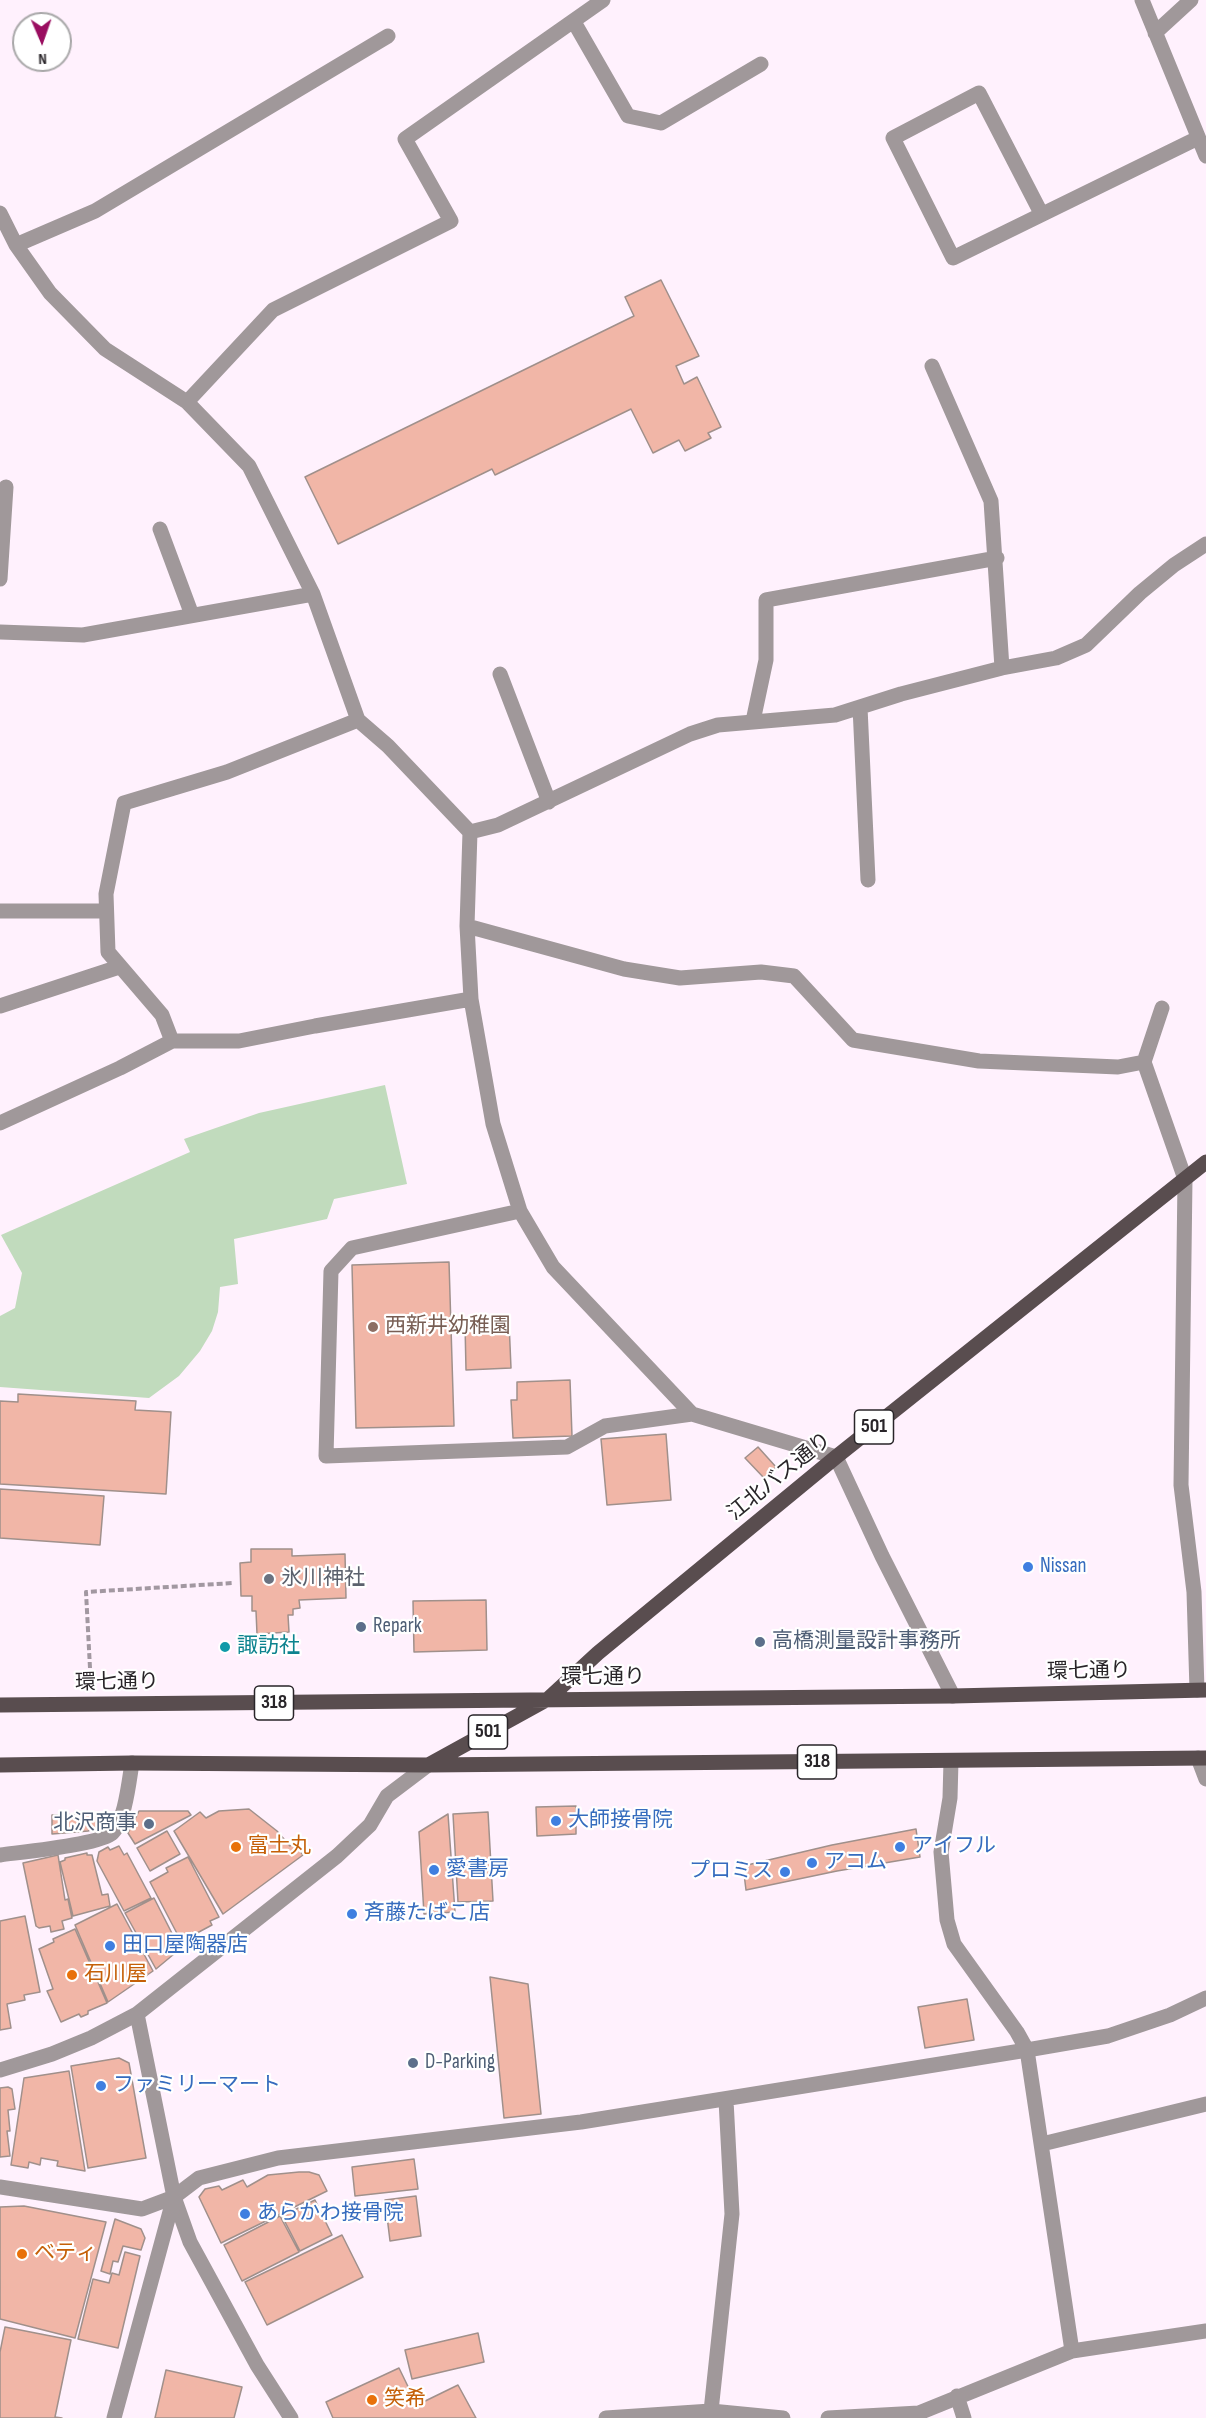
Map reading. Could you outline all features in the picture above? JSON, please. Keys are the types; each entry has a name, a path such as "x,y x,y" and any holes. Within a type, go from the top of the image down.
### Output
{"main road":[{"name":"江北バス通り","path":"428,1765 548,1699 598,1653 836,1457 1206,1162"},
{"name":"環七通り","path":"0,1705 953,1696 1201,1690"},
{"name":"318","path":"0,1765 132,1763 428,1765 1202,1758"}],"street":[{"path":"187,402 273,310 451,221 405,139 603,0"},
{"path":"1142,0 1206,156"},
{"path":"1155,33 1191,0"},
{"path":"574,22 628,116 661,123 761,64"},
{"path":"16,245 95,211 388,36"},
{"path":"1041,213 979,93 893,138 952,258 1198,138"},
{"path":"0,213 16,245 50,293 105,349 187,402 249,466 313,594 358,720 388,746 471,832 467,926 471,999 493,1124 520,1211 553,1267 692,1414"},
{"path":"932,366 991,501 997,558 1002,668"},
{"path":"0,579 6,487"},
{"path":"160,529 192,615"},
{"path":"471,832 498,825 690,734 718,725 835,714 1002,668 1056,658 1086,645 1140,593 1174,565 1206,544"},
{"path":"753,721 766,660 766,600 997,558"},
{"path":"0,632 83,635 313,594"},
{"path":"500,674 549,802"},
{"path":"860,707 868,880"},
{"path":"171,1041 162,1015 108,952 106,894 124,803 227,772 358,720"},
{"path":"0,911 106,911"},
{"path":"467,926 624,969 680,978 761,972 794,976 853,1040 979,1061 1118,1067 1144,1062"},
{"path":"0,1006 119,967"},
{"path":"0,1124 120,1068 171,1041 239,1041 471,999"},
{"path":"1162,1008 1144,1062 1185,1179 1181,1485 1194,1592 1201,1690"},
{"path":"520,1211 352,1248 331,1271 326,1456 567,1447 604,1426 692,1414 836,1457 882,1556 953,1696"},
{"path":"1202,1758 1206,1779"},
{"path":"951,1761 950,1798 941,1852 947,1920 954,1944 1017,2032 1027,2050 1072,2351"},
{"path":"0,1856 95,1840 112,1834 123,1814 132,1763"},
{"path":"0,2070 91,2038 137,2014 338,1856 370,1825 387,1796 428,1765"},
{"path":"0,2187 142,2209 174,2197 199,2178 278,2158 558,2125 726,2100 1027,2050 1108,2036 1170,2015 1206,1998"},
{"path":"137,2014 174,2197 190,2242 257,2365 291,2418"},
{"path":"711,2411 732,2214 726,2100"},
{"path":"1042,2144 1206,2104"},
{"path":"114,2418 174,2197"},
{"path":"828,2418 919,2413 1072,2351 1206,2331"},
{"path":"957,2396 964,2418"},
{"path":"608,2418 711,2411 783,2418"}],"path":[{"path":"90,1668 86,1592 233,1583"}],"green space":[{"path":"385,1085 407,1184 334,1199 327,1219 234,1239 238,1284 220,1287 218,1312 212,1331 200,1351 179,1376 149,1398 0,1387 0,1316 15,1308 22,1273 1,1235 190,1152 184,1139 259,1113"}],"building":[{"path":"661,280 699,356 676,366 684,384 697,377 721,427 708,433 711,438 685,451 679,440 653,453 631,409 495,475 492,469 338,544 305,477 634,316 625,297"},
{"path":"449,1262 454,1426 356,1428 352,1265"},
{"path":"509,1322 511,1368 466,1370 465,1324"},
{"path":"570,1380 572,1436 513,1438 511,1400 517,1400 517,1382"},
{"path":"18,1394 136,1401 135,1410 171,1412 166,1494 0,1484 0,1401 18,1402"},
{"path":"666,1434 671,1500 607,1505 601,1439"},
{"path":"758,1447 776,1467 764,1478 745,1458"},
{"path":"0,1489 104,1496 100,1545 0,1538"},
{"path":"251,1549 292,1549 292,1556 345,1554 346,1598 299,1600 300,1608 293,1609 293,1615 288,1615 289,1632 257,1634 256,1611 252,1611 252,1596 241,1596 240,1563 251,1562"},
{"path":"486,1600 487,1650 414,1652 413,1601"},
{"path":"576,1806 576,1834 537,1836 536,1807"},
{"path":"249,1809 277,1831 290,1846 294,1843 303,1855 223,1914 174,1831 200,1812 206,1818 219,1811"},
{"path":"139,1811 188,1811 191,1815 135,1844 128,1833"},
{"path":"488,1812 493,1901 458,1902 453,1814"},
{"path":"104,1814 105,1824 88,1831 52,1834 52,1815"},
{"path":"448,1814 455,1912 424,1914 419,1832"},
{"path":"916,1829 920,1857 746,1890 743,1866 832,1845"},
{"path":"167,1831 180,1854 150,1871 137,1848"},
{"path":"119,1846 124,1855 127,1853 151,1898 124,1911 97,1861 99,1852 108,1847 110,1850"},
{"path":"87,1853 87,1855 92,1855 102,1895 108,1894 110,1906 73,1916 60,1862 65,1858"},
{"path":"58,1855 65,1900 68,1899 72,1918 62,1921 64,1929 51,1932 50,1926 39,1928 36,1926 23,1863"},
{"path":"188,1857 219,1917 210,1921 212,1925 197,1933 198,1935 182,1943 150,1882 168,1872 166,1868"},
{"path":"154,1898 180,1949 156,1969 125,1913"},
{"path":"117,1904 153,1971 108,2002 75,1925"},
{"path":"25,1916 40,1992 24,1995 25,2000 7,2004 11,2028 0,2030 0,1921"},
{"path":"75,1929 107,2003 88,2011 88,2014 81,2017 79,2014 61,2022 47,1991 53,1989 39,1949 54,1942 53,1939"},
{"path":"490,1977 528,1984 541,2114 504,2118"},
{"path":"967,1999 974,2040 925,2048 918,2007"},
{"path":"119,2058 129,2063 146,2158 88,2168 71,2066"},
{"path":"69,2071 85,2171 57,2166 58,2161 41,2158 40,2165 29,2162 28,2168 11,2165 24,2078"},
{"path":"0,2088 12,2089 15,2109 8,2110 10,2131 7,2131 10,2156 0,2157"},
{"path":"414,2159 418,2189 355,2196 352,2167"},
{"path":"299,2172 319,2175 327,2191 221,2243 199,2197 205,2189 219,2186 222,2190 243,2180 247,2187 268,2175"},
{"path":"416,2196 421,2236 390,2241 385,2200"},
{"path":"315,2200 332,2235 300,2251 282,2216"},
{"path":"24,2206 106,2222 75,2338 0,2319 0,2207"},
{"path":"280,2216 299,2252 242,2281 224,2245"},
{"path":"115,2219 141,2229 145,2238 141,2250 123,2246 118,2262 113,2261 110,2274 101,2271"},
{"path":"342,2235 363,2277 267,2325 245,2282"},
{"path":"125,2252 140,2256 118,2348 78,2339 93,2279 109,2283 112,2273 119,2275"},
{"path":"5,2327 71,2340 55,2417 62,2418 0,2418 0,2352"},
{"path":"478,2333 484,2362 412,2379 405,2350"},
{"path":"399,2368 417,2405 458,2385 476,2418 333,2418 326,2402"},
{"path":"166,2370 242,2387 234,2418 155,2418"}],"place":[{"name":"西新井幼稚園","path":"373,1327"},
{"name":"Nissan","path":"1028,1567"},
{"name":"氷川神社","path":"269,1579"},
{"name":"Repark","path":"361,1627"},
{"name":"高橋測量設計事務所","path":"760,1642"},
{"name":"諏訪社","path":"225,1647"},
{"name":"大師接骨院","path":"556,1821"},
{"name":"北沢商事","path":"149,1824"},
{"name":"富士丸","path":"236,1847"},
{"name":"アイフル","path":"900,1847"},
{"name":"アコム","path":"812,1863"},
{"name":"愛書房","path":"434,1870"},
{"name":"プロミス","path":"785,1872"},
{"name":"斉藤たばこ店","path":"352,1914"},
{"name":"田口屋陶器店","path":"110,1946"},
{"name":"石川屋","path":"72,1975"},
{"name":"D-Parking","path":"413,2063"},
{"name":"ファミリーマート","path":"101,2086"},
{"name":"あらかわ接骨院","path":"245,2214"},
{"name":"ベティ","path":"22,2254"},
{"name":"笑希","path":"372,2400"}]}
